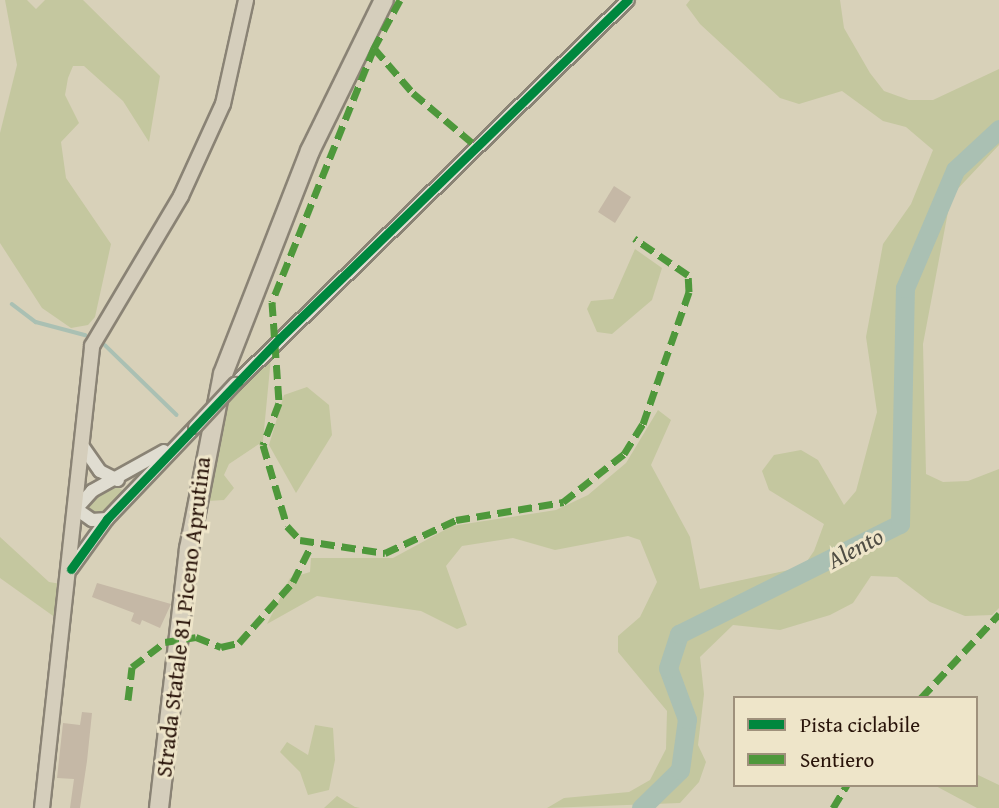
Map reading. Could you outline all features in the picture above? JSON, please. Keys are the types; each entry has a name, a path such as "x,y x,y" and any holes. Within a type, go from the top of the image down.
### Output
{"highway":[{"name":"Strada Statale 81 Piceno Aprutina","path":"159,808 206,441 223,374 310,151 384,0"},
{"path":"173,808 178,705 174,686"}],"main road":[{"path":"43,808 71,569 92,346 181,196 223,104 246,0"}],"street":[{"path":"71,569 107,519 235,384 628,0"},
{"path":"107,519 92,520 76,509 92,491 118,481 195,427"},
{"path":"81,444 100,471 118,481"}],"green space":[{"path":"5,0 27,0 36,9 45,0 83,0 160,76 149,142 123,101 84,66 73,66 68,78 65,95 79,123 61,142 66,178 111,244 95,317 88,325 71,328 42,308 0,243 0,133 17,65"},
{"path":"690,0 840,0 844,28 870,73 884,91 909,100 933,100 999,69 999,145 951,196 923,344 926,474 943,482 968,481 999,469 999,608 992,615 965,616 930,602 897,577 871,576 853,603 830,615 780,630 733,625 700,657 704,694 698,745 706,762 699,782 680,803 547,808 564,798 629,792 650,780 666,749 667,711 618,652 618,636 640,617 657,582 640,540 628,536 555,550 513,538 462,546 446,566 467,625 457,629 421,611 317,596 267,624 290,578 310,572 311,558 393,558 452,526 556,510 588,495 626,463 658,410 671,420 651,465 690,537 700,589 803,567 814,551 824,524 769,490 762,471 774,455 801,450 818,460 844,505 856,491 877,412 866,337 883,244 911,204 933,150 906,127 883,121 842,91 799,104 780,98 700,24 686,5"},
{"path":"635,249 662,268 652,300 612,334 597,332 587,309 591,301 613,299"},
{"path":"272,347 262,451 259,444 229,464 224,475 234,488 224,500 208,501 202,495 213,433 222,428 232,389"},
{"path":"307,387 329,405 332,435 296,493 269,445 284,395"},
{"path":"115,485 125,492 107,514 96,517 82,506"},
{"path":"0,537 49,582 61,584 56,618 0,578"},
{"path":"315,725 333,728 335,760 329,790 308,795 300,772 280,752 287,742 308,755"},
{"path":"978,775 999,785 999,808 977,808 938,787 978,787"},
{"path":"337,796 355,807 360,808 324,808"}],"building":[{"path":"614,186 631,197 615,223 598,212"},
{"path":"97,583 171,604 160,628 142,620 140,625 131,621 134,613 92,597"},
{"path":"82,712 92,713 87,761 80,808 70,808 74,779 57,778 63,723 80,725"}],"waterway":[{"name":"Alento","path":"641,808 680,770 687,719 668,668 679,634 900,524 905,288 955,170 999,129"},
{"path":"12,304 36,322 85,335"},
{"path":"105,345 177,415"}],"marked path":[{"path":"400,0 374,48 413,93 475,145"},
{"path":"374,48 272,302 279,403 263,445 287,526 300,540 385,553 456,520 563,502 624,454 643,424 689,292 688,275 634,238"},
{"path":"128,700 132,667 165,642 196,637 221,647 239,643 293,582 311,546"},
{"path":"923,696 999,614"},
{"path":"833,808 846,787"}],"cycle path":[{"path":"71,569 107,519 280,338 628,0"}]}
